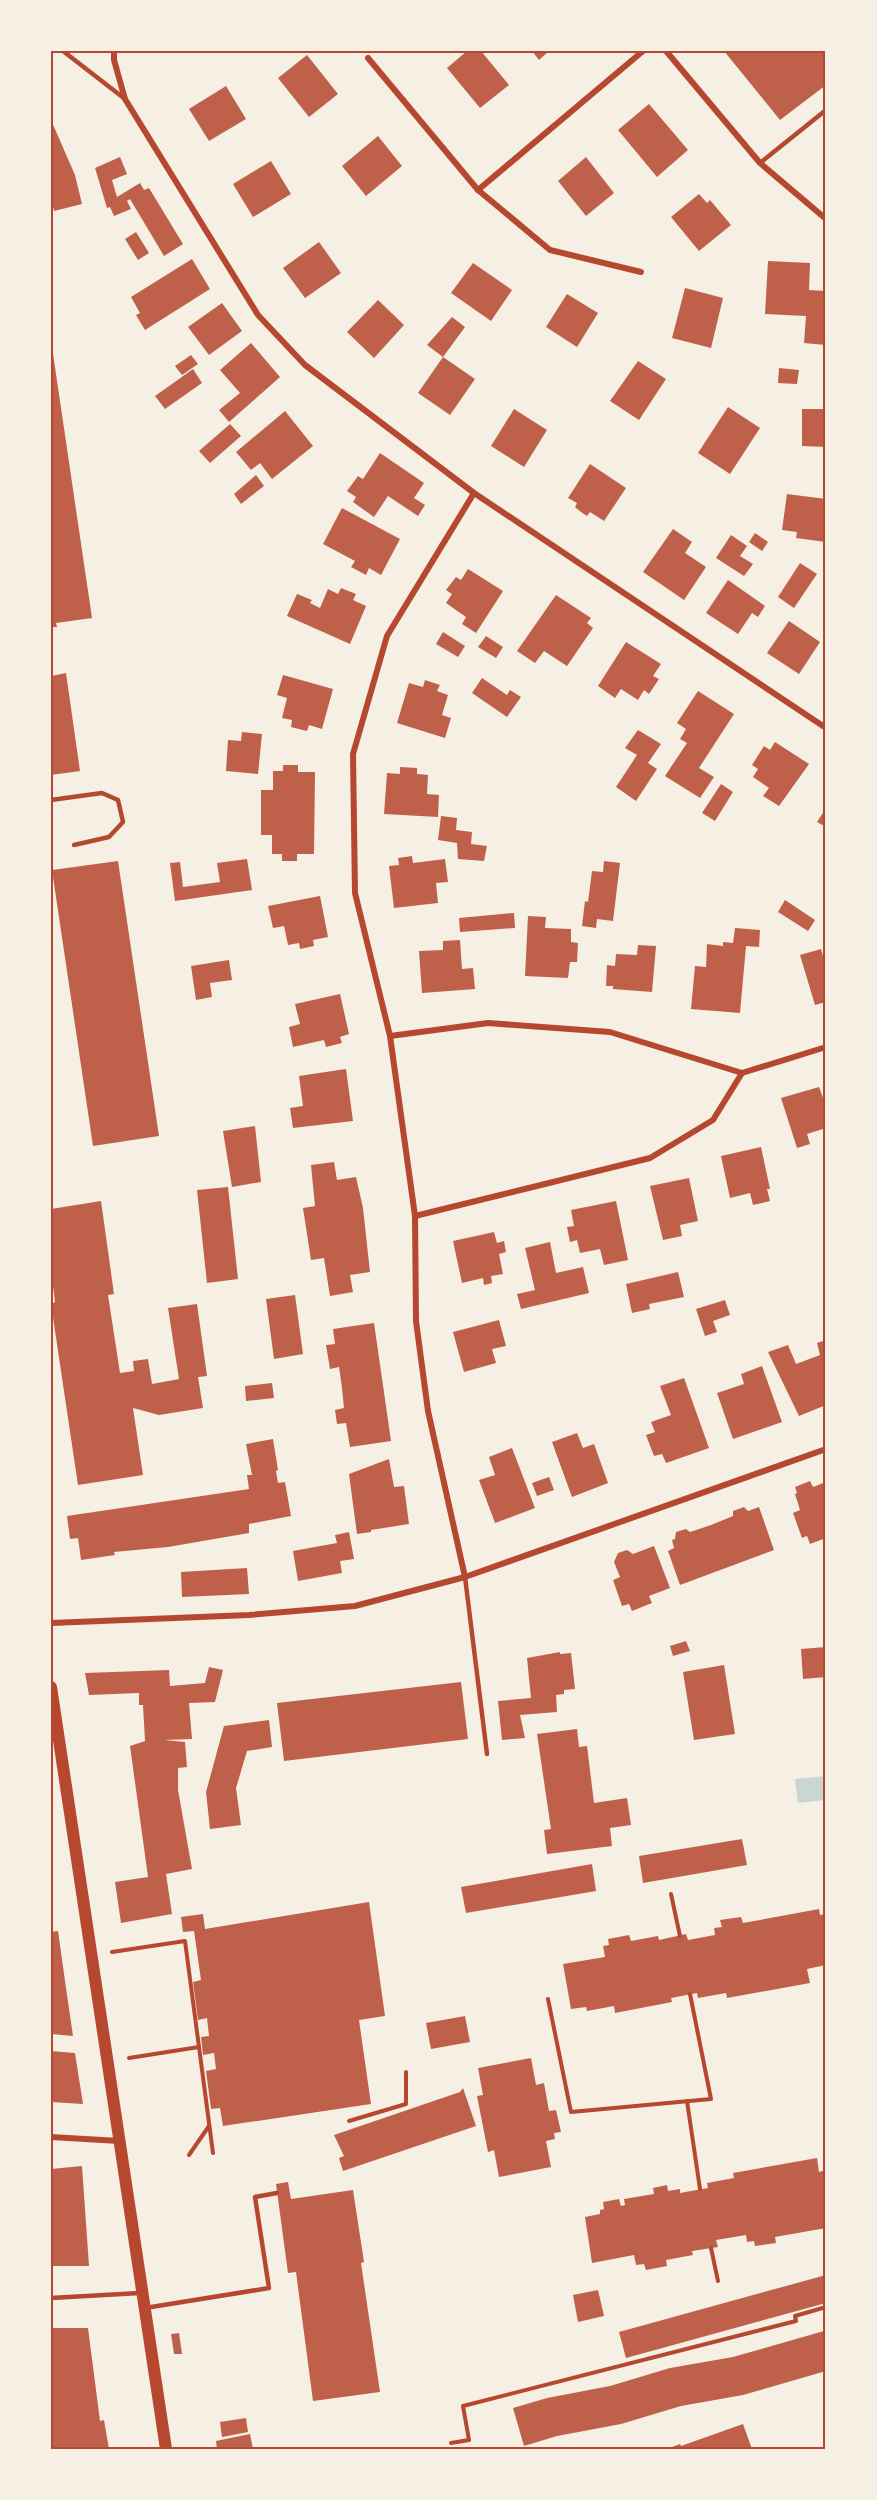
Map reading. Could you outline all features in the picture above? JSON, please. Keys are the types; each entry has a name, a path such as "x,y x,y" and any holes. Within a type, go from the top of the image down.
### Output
{"main road":[{"path":"51,1687 166,2449"}],"street":[{"path":"114,51 125,99 258,315 305,365 474,493 826,728"},
{"path":"478,190 644,51"},
{"path":"666,51 760,164 826,219"},
{"path":"368,58 478,190 550,250 641,272"},
{"path":"465,1577 428,1411 416,1321 415,1216 390,1036 355,892 353,754 387,636 474,493"},
{"path":"390,1036 488,1023 610,1032 742,1073 826,1047"},
{"path":"415,1216 650,1158 713,1120 742,1073"},
{"path":"51,1623 249,1615 355,1606 465,1577 826,1449"},
{"path":"51,2137 120,2141"}],"lane":[{"path":"63,51 125,99"},
{"path":"760,164 826,110"},
{"path":"51,800 102,793 118,800 123,822 109,837 74,845"},
{"path":"465,1577 487,1754"},
{"path":"145,2308 269,2288 255,2197 277,2193"},
{"path":"51,2298 143,2293"}],"path":[{"path":"671,1894 680,1936"},
{"path":"91,1955 185,1941 213,2153"},
{"path":"548,1999 571,2112 711,2099 690,1994"},
{"path":"108,2062 199,2047"},
{"path":"349,2121 406,2104 406,2072"},
{"path":"687,2101 700,2189"},
{"path":"189,2156 209,2125"},
{"path":"711,2248 718,2281"},
{"path":"451,2443 469,2440 463,2406 796,2321 795,2316 826,2307"}],"shaded area":[{"path":"826,1776 826,1800 798,1803 795,1779"}],"building":[{"path":"467,51 481,51 509,85 480,108 447,68"},
{"path":"532,51 549,51 539,60"},
{"path":"724,51 826,51 826,85 780,120"},
{"path":"307,55 338,94 309,117 278,78"},
{"path":"226,86 246,119 209,141 189,109"},
{"path":"649,104 688,150 657,177 618,130"},
{"path":"51,120 75,175 82,204 54,211 51,198"},
{"path":"378,136 402,166 366,196 342,166"},
{"path":"120,157 127,174 112,180 117,197 140,183 144,190 149,188 183,244 164,256 130,199 127,201 131,209 114,216 110,207 107,208 95,168"},
{"path":"586,157 614,193 586,216 558,181"},
{"path":"271,161 291,194 253,217 233,184"},
{"path":"699,194 707,203 710,200 731,225 699,251 671,217"},
{"path":"136,232 149,253 138,260 125,239"},
{"path":"319,242 341,273 305,298 283,268"},
{"path":"192,259 210,289 145,330 136,315 140,313 131,297"},
{"path":"768,261 810,263 809,290 826,291 826,345 804,343 806,316 765,314"},
{"path":"473,263 512,290 491,321 451,293"},
{"path":"685,288 723,298 711,348 672,338"},
{"path":"567,294 598,313 577,347 546,327"},
{"path":"378,300 404,325 374,358 347,332"},
{"path":"222,303 242,331 209,355 188,327"},
{"path":"452,317 465,327 443,357 427,345"},
{"path":"51,340 92,618 56,623 57,627 51,627"},
{"path":"251,343 280,377 229,422 219,410 240,393 220,370"},
{"path":"191,355 198,364 182,375 175,366"},
{"path":"443,357 475,379 450,415 418,393"},
{"path":"638,361 666,379 639,420 610,401"},
{"path":"779,368 799,370 797,384 778,383"},
{"path":"193,369 202,383 165,409 155,396"},
{"path":"728,407 760,428 730,474 698,453"},
{"path":"514,409 547,430 524,467 491,446"},
{"path":"802,409 826,409 826,447 802,446"},
{"path":"285,411 313,446 272,479 260,463 251,470 236,452"},
{"path":"230,424 241,436 210,463 199,451"},
{"path":"380,453 424,483 414,498 425,505 418,516 388,496 374,517 353,502 356,497 347,491 358,476 363,479"},
{"path":"590,464 626,488 604,521 590,512 587,516 575,507 577,503 568,498"},
{"path":"256,475 264,486 241,504 234,494"},
{"path":"787,494 826,499 826,542 796,538 797,532 782,530"},
{"path":"342,508 400,539 381,575 369,568 366,575 351,567 355,561 323,544"},
{"path":"673,529 692,542 685,553 706,567 684,600 643,572"},
{"path":"755,533 768,542 762,551 749,542"},
{"path":"731,535 747,546 740,556 753,564 744,576 716,558"},
{"path":"800,563 817,574 794,608 778,597"},
{"path":"468,569 503,591 476,633 462,624 466,617 446,603 452,594 446,590 456,577 461,580"},
{"path":"728,580 765,606 758,617 752,613 738,634 706,613"},
{"path":"341,588 356,594 353,600 366,606 350,644 287,616 297,594 312,600 310,603 320,608 328,589 338,594"},
{"path":"556,595 591,618 587,623 593,628 567,666 544,651 535,663 517,651"},
{"path":"789,621 820,642 799,674 767,653"},
{"path":"443,632 465,646 458,657 436,644"},
{"path":"486,636 503,647 496,658 478,647"},
{"path":"626,642 661,664 653,676 659,679 649,694 644,690 638,700 621,689 615,698 598,686"},
{"path":"66,673 80,771 51,775 51,676"},
{"path":"283,675 333,689 322,729 309,725 307,731 291,727 292,720 282,718 287,698 277,695"},
{"path":"482,678 507,695 510,690 521,697 507,717 472,693"},
{"path":"425,680 440,685 437,691 448,695 442,715 451,718 445,738 397,723 409,683 423,687"},
{"path":"698,691 734,714 699,768 714,777 700,798 665,776 687,743 680,739 686,729 677,723"},
{"path":"638,730 661,744 648,763 657,769 636,801 616,787 637,755 625,748"},
{"path":"242,732 262,734 258,774 226,771 228,740 241,741"},
{"path":"775,742 809,764 779,806 763,796 769,788 753,777 758,769 752,765 764,746 770,750"},
{"path":"283,765 298,765 298,772 315,772 314,854 297,854 297,861 282,861 282,854 272,854 272,835 261,835 261,790 273,790 273,771 283,771"},
{"path":"400,767 417,768 417,774 428,775 427,794 439,795 438,817 384,814 387,773 400,774"},
{"path":"721,784 733,792 715,821 702,813"},
{"path":"826,808 826,827 817,822"},
{"path":"441,816 457,818 456,830 472,832 471,844 487,846 484,861 458,859 457,843 438,840"},
{"path":"412,856 413,863 445,859 448,882 436,883 438,903 394,908 389,866 399,865 398,858"},
{"path":"247,859 252,890 175,901 170,863 180,862 183,887 220,882 217,863"},
{"path":"118,861 159,1136 93,1146 52,870"},
{"path":"604,861 620,863 613,921 597,919 596,928 582,926 592,871 603,872"},
{"path":"320,896 328,937 313,940 314,946 300,949 299,943 288,945 284,926 273,928 268,906"},
{"path":"785,900 815,920 808,931 778,912"},
{"path":"514,913 515,928 460,932 459,918"},
{"path":"528,916 546,917 545,928 571,929 571,942 578,943 577,962 570,962 568,978 525,976"},
{"path":"735,928 760,930 759,947 746,946 740,1013 691,1009 695,966 706,967 707,944 723,946 723,942 733,943"},
{"path":"460,940 462,969 473,968 475,989 422,993 419,951 443,950 443,941"},
{"path":"638,945 656,946 652,992 613,989 613,986 606,986 607,965 615,966 616,954 637,955"},
{"path":"821,949 826,959 826,1002 815,1005 800,955"},
{"path":"229,960 232,980 210,983 212,997 196,1000 191,966"},
{"path":"340,994 349,1034 340,1037 342,1043 326,1047 324,1040 293,1047 289,1027 300,1024 295,1004"},
{"path":"346,1069 353,1121 293,1128 290,1108 303,1106 299,1076"},
{"path":"819,1087 826,1106 826,1128 807,1134 810,1144 797,1148 781,1098"},
{"path":"255,1126 261,1182 232,1187 223,1131"},
{"path":"761,1147 770,1189 767,1189 770,1201 753,1205 750,1193 730,1198 721,1156"},
{"path":"334,1162 337,1180 356,1177 363,1208 370,1272 350,1275 353,1292 330,1296 324,1258 311,1260 303,1208 315,1206 311,1165"},
{"path":"689,1178 698,1221 680,1225 682,1236 663,1240 650,1186"},
{"path":"228,1187 238,1279 207,1283 197,1190"},
{"path":"101,1201 114,1294 108,1295 120,1373 134,1371 133,1361 148,1359 152,1384 179,1379 168,1308 197,1304 207,1376 198,1377 203,1408 159,1415 133,1408 143,1475 78,1485 51,1304 55,1302 51,1271 51,1209"},
{"path":"616,1201 628,1260 604,1265 600,1249 580,1253 577,1240 570,1242 567,1227 574,1226 571,1210"},
{"path":"494,1232 497,1243 504,1241 506,1252 499,1254 503,1274 491,1276 492,1283 484,1285 483,1278 462,1283 453,1241"},
{"path":"550,1242 556,1273 583,1267 589,1293 521,1309 517,1294 535,1290 525,1248"},
{"path":"678,1272 684,1297 649,1304 650,1309 632,1313 626,1284"},
{"path":"295,1295 303,1354 274,1359 266,1299"},
{"path":"725,1300 730,1315 713,1321 717,1332 705,1336 696,1309"},
{"path":"499,1320 506,1346 492,1349 496,1363 464,1372 453,1332"},
{"path":"374,1323 391,1441 350,1447 346,1423 337,1424 335,1410 344,1408 339,1367 330,1369 326,1345 335,1344 333,1329"},
{"path":"826,1340 826,1405 799,1416 768,1352 788,1345 796,1364 820,1355 817,1343"},
{"path":"762,1366 782,1422 733,1439 717,1393 744,1384 741,1374"},
{"path":"684,1378 709,1448 666,1463 662,1454 654,1456 646,1435 655,1432 651,1422 671,1415 660,1386"},
{"path":"272,1383 274,1398 246,1401 245,1386"},
{"path":"577,1433 583,1448 594,1444 608,1483 572,1497 552,1442"},
{"path":"273,1439 278,1483 285,1482 291,1516 249,1524 249,1533 168,1547 114,1552 115,1555 81,1560 78,1538 70,1539 67,1516 249,1489 247,1475 252,1475 246,1444"},
{"path":"512,1448 535,1508 495,1523 479,1480 495,1475 489,1457"},
{"path":"389,1459 394,1487 404,1486 409,1524 357,1534 349,1474"},
{"path":"549,1477 554,1490 537,1496 532,1483"},
{"path":"810,1481 813,1487 826,1482 826,1538 810,1544 807,1536 802,1538 793,1513 800,1510 795,1487"},
{"path":"744,1507 748,1511 759,1507 774,1550 680,1585 668,1551 674,1548 672,1540 675,1539 676,1532 686,1529 690,1532 711,1525 733,1516 733,1511"},
{"path":"349,1532 354,1559 340,1561 342,1573 298,1581 293,1551 337,1543 335,1535"},
{"path":"654,1546 670,1588 649,1596 652,1603 632,1611 629,1604 622,1606 613,1580 620,1577 614,1562 618,1553 627,1550 633,1554"},
{"path":"247,1568 249,1594 182,1597 181,1572"},
{"path":"686,1641 690,1651 673,1656 670,1646"},
{"path":"826,1647 826,1677 803,1679 801,1649"},
{"path":"560,1652 560,1654 571,1653 575,1689 564,1690 564,1694 556,1695 557,1712 520,1715 525,1738 502,1740 498,1701 531,1698 527,1658"},
{"path":"724,1665 735,1734 694,1740 683,1672"},
{"path":"209,1667 223,1670 215,1702 189,1703 192,1739 164,1740 185,1742 187,1767 178,1768 178,1790 192,1869 166,1874 172,1914 121,1923 115,1882 148,1877 130,1746 145,1741 143,1705 139,1705 139,1693 89,1695 85,1673 169,1670 170,1686 205,1683"},
{"path":"461,1682 468,1739 284,1761 277,1703"},
{"path":"269,1720 272,1747 247,1751 236,1788 241,1825 210,1829 206,1792 224,1726"},
{"path":"577,1729 579,1747 587,1746 594,1803 627,1798 631,1825 610,1828 612,1846 547,1854 544,1830 551,1829 537,1734"},
{"path":"742,1839 747,1865 643,1883 639,1856"},
{"path":"592,1864 596,1891 466,1913 461,1887"},
{"path":"369,1902 385,2016 359,2020 371,2104 223,2126 220,2108 211,2109 206,2071 216,2069 214,2053 203,2055 201,2037 209,2036 207,2018 198,2020 193,1982 201,1980 194,1931 183,1932 181,1917 203,1914 205,1929"},
{"path":"819,1909 820,1915 826,1914 826,1965 807,1969 810,1983 727,1998 726,1993 698,1998 697,1993 671,1998 672,2002 615,2013 614,2006 587,2011 586,2007 571,2009 563,1964 605,1957 603,1946 609,1945 608,1939 629,1935 631,1941 658,1936 659,1940 686,1934 688,1940 715,1935 714,1928 722,1927 720,1920 741,1917 743,1923"},
{"path":"58,1931 73,2036 51,2034 51,1932"},
{"path":"465,2016 470,2042 431,2049 426,2023"},
{"path":"51,2051 75,2053 83,2104 51,2102"},
{"path":"531,2058 536,2085 544,2083 549,2111 556,2110 561,2132 554,2133 555,2139 546,2141 551,2167 499,2177 494,2150 488,2152 477,2096 483,2095 478,2068"},
{"path":"463,2088 476,2126 343,2171 339,2158 344,2156 334,2135 460,2092"},
{"path":"817,2158 819,2172 826,2170 826,2228 775,2237 776,2243 755,2246 754,2241 747,2242 746,2235 716,2240 718,2247 692,2251 693,2255 666,2260 667,2266 646,2270 644,2264 636,2265 634,2255 592,2263 585,2217 600,2214 600,2210 604,2209 603,2202 619,2199 621,2206 625,2205 624,2199 654,2194 653,2188 667,2185 668,2191 680,2189 680,2193 708,2188 707,2183 734,2178 733,2173"},
{"path":"82,2166 89,2266 51,2266 51,2169"},
{"path":"288,2182 291,2199 353,2190 380,2392 313,2401 296,2272 288,2273 276,2184"},
{"path":"826,2275 826,2303 626,2358 619,2332"},
{"path":"598,2290 604,2316 578,2322 573,2295"},
{"path":"51,2328 88,2328 100,2421 104,2420 109,2449 51,2449"},
{"path":"824,2331 826,2371 743,2395 681,2406 621,2424 557,2436 524,2446 513,2408 547,2398 610,2386 670,2368 733,2357"},
{"path":"179,2333 182,2354 174,2354 171,2334"},
{"path":"246,2418 248,2432 222,2437 220,2422"},
{"path":"743,2424 752,2449 667,2449 680,2444 681,2446"},
{"path":"250,2434 253,2449 217,2449 216,2441"}]}
